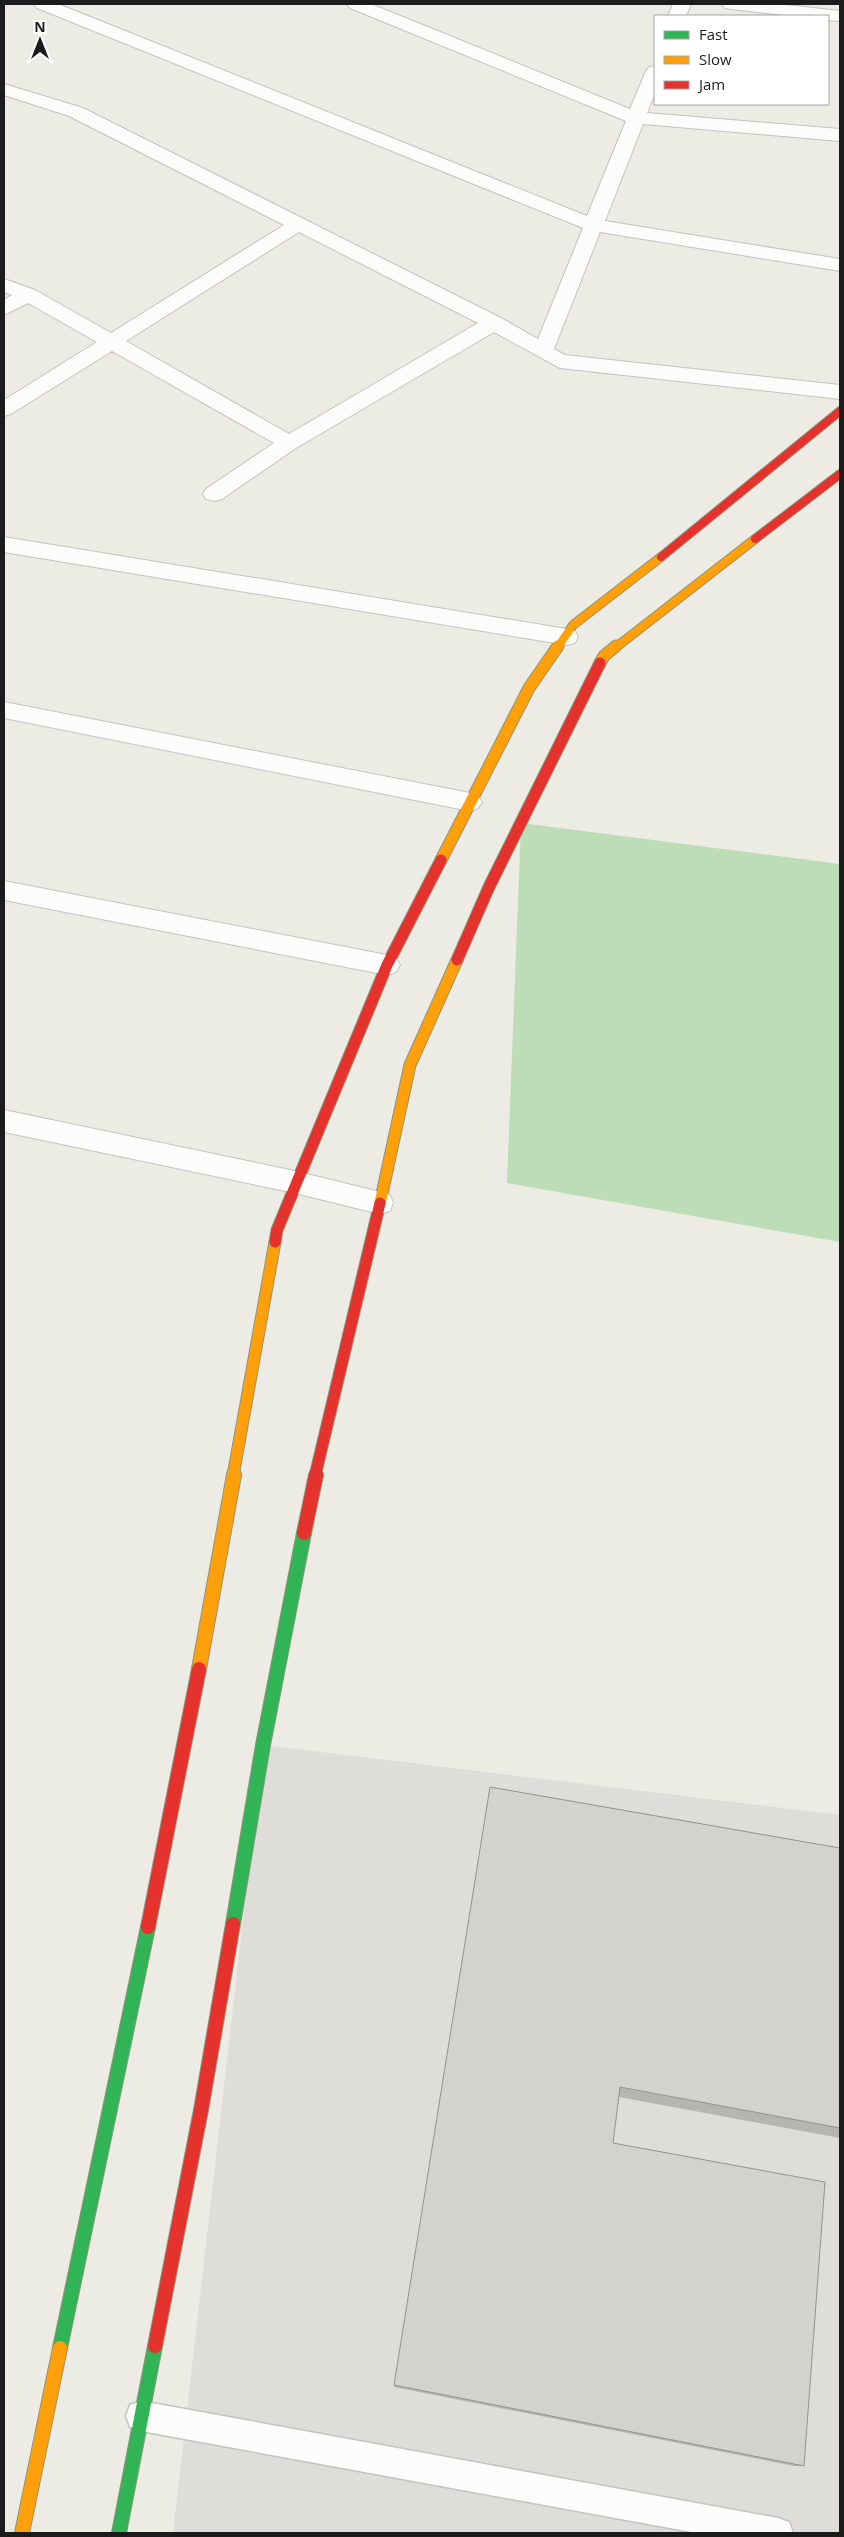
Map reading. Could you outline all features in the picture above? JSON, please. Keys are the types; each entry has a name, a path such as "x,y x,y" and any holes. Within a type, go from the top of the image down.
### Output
{"street":[{"path":"43,4 593,225 840,265"},
{"path":"356,4 636,118 840,135"},
{"path":"731,4 840,16"},
{"path":"543,351 654,73"},
{"path":"4,89 76,112 494,323 560,361 840,392"},
{"path":"4,409 109,341 299,224"},
{"path":"4,285 28,294 289,443"},
{"path":"4,309 28,294"},
{"path":"214,494 289,443 494,323"},
{"path":"22,2533 187,1738 277,1230 295,1182 388,966 529,688 574,625 618,592 840,410"},
{"path":"119,2533 201,2110 264,1735 314,1482 380,1203 410,1065 490,887 604,656 840,474"},
{"path":"4,544 567,637"},
{"path":"4,710 470,802"},
{"path":"4,890 388,966"},
{"path":"4,1122 295,1182 380,1203"}],"lane":[{"path":"141,2416 778,2533"}],"shaded area":[{"path":"263,1745 840,1815 840,2533 173,2533"}],"green space":[{"path":"521,823 840,864 840,1242 507,1183"}],"building":[{"path":"490,1787 840,1848 840,2128 620,2087 613,2143 825,2182 804,2466 394,2385"}],"traffic: fast":[{"path":"233,1924 263,1745 304,1533"},
{"path":"60,2348 148,1927"},
{"path":"119,2533 155,2346"}],"traffic: slow":[{"path":"600,663 604,656 755,539"},
{"path":"441,860 529,688 573,625 661,557"},
{"path":"380,1203 410,1065 457,960"},
{"path":"199,1669 275,1242"},
{"path":"22,2533 60,2348"}],"traffic: jam":[{"path":"661,557 840,411"},
{"path":"755,539 840,474"},
{"path":"457,960 489,887 600,663"},
{"path":"275,1242 277,1230 387,965 441,860"},
{"path":"304,1533 314,1482 380,1203"},
{"path":"148,1927 199,1669"},
{"path":"155,2346 201,2110 233,1924"}]}
